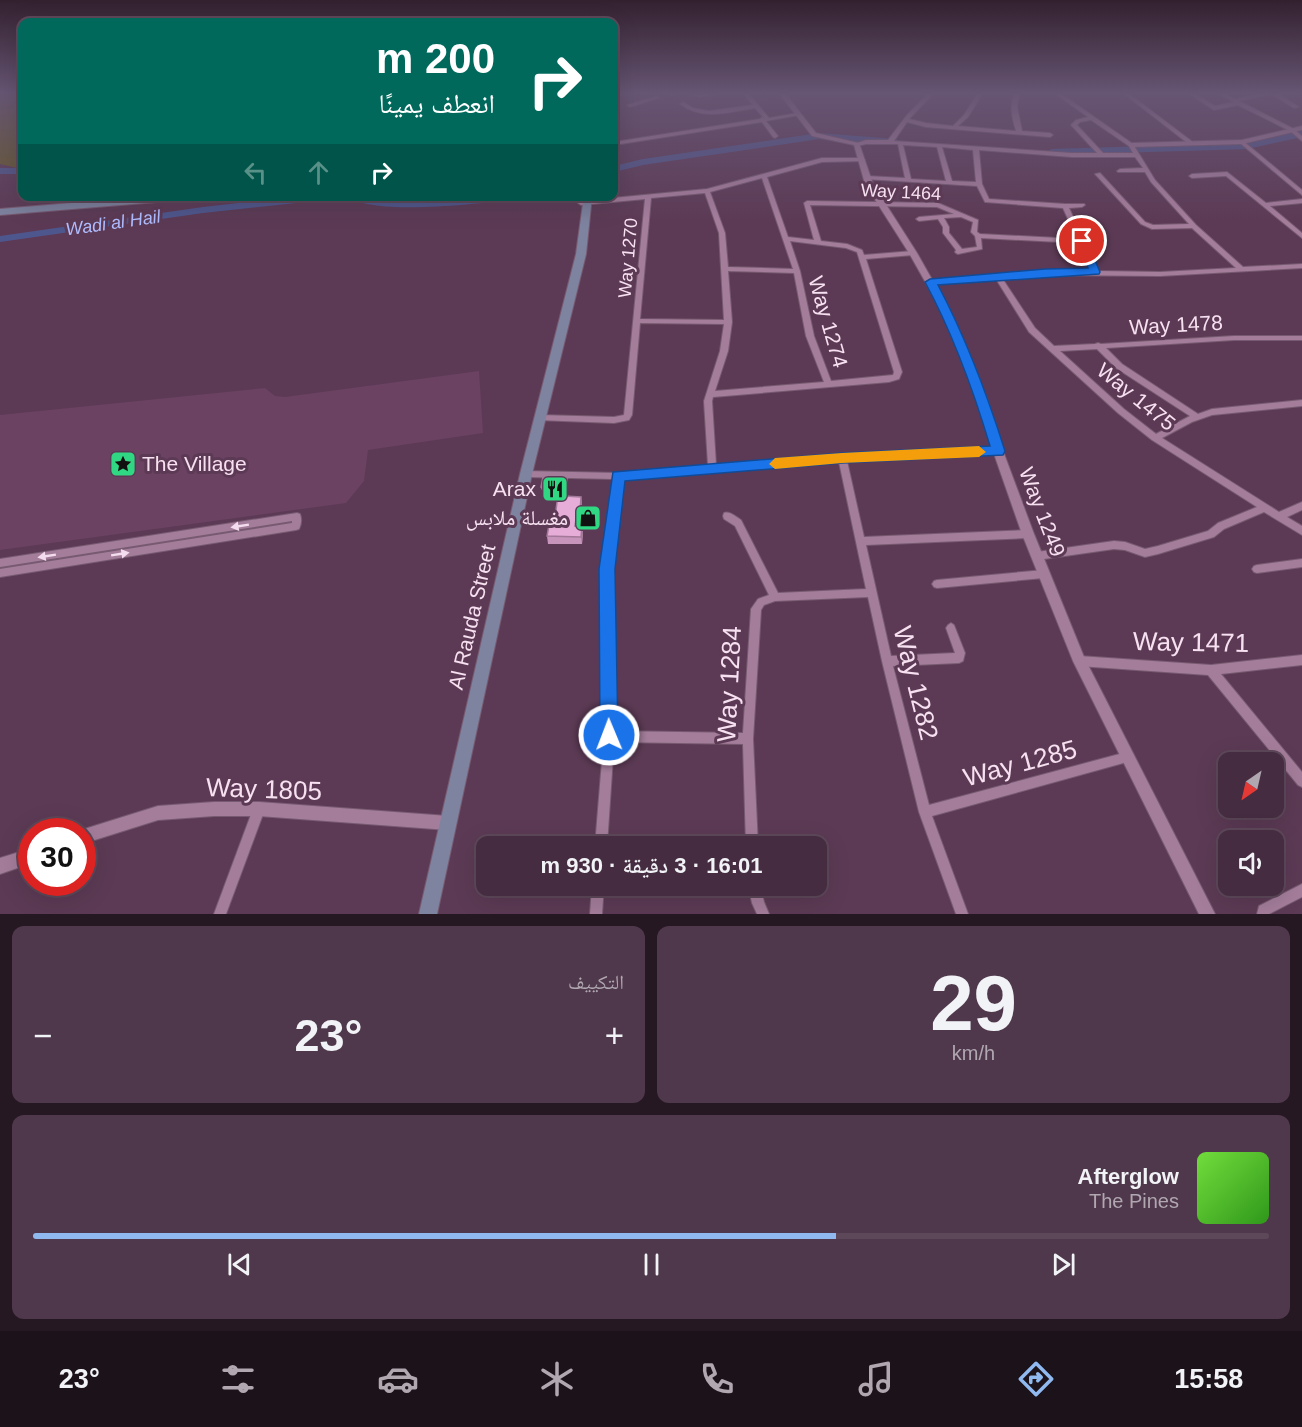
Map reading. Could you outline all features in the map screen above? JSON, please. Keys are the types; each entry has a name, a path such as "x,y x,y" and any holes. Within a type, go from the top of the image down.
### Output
{"main road":[{"path":"0,212 133,201"},
{"name":"Al Rauda Street","path":"428,914 526,474 578,260 582,253 585,201"}],"street":[{"path":"618,143 667,136"},
{"path":"817,136 857,144 890,142 976,149 1137,155"},
{"path":"890,142 895,136"},
{"path":"1084,136 1101,155"},
{"path":"1118,136 1131,145 1153,181 1194,226 1242,270"},
{"path":"1181,136 1192,144"},
{"path":"1131,145 1242,142 1268,136"},
{"path":"1242,142 1302,193"},
{"path":"900,143 908,180"},
{"name":"Way 1249","path":"857,144 867,178 948,315 982,399 998,451 1037,556 1079,661 1207,914"},
{"path":"939,146 950,183"},
{"path":"976,149 979,184 987,201 1082,205"},
{"path":"618,198 707,191 822,160 862,160"},
{"path":"1120,171 1147,170"},
{"path":"1098,174 1143,223 1152,227 1194,226"},
{"path":"1192,176 1227,174 1302,236"},
{"name":"Way 1274","path":"764,176 797,271 810,336 828,383"},
{"path":"867,178 979,184"},
{"path":"707,191 723,233 728,321 724,351 710,394 708,413 712,470"},
{"name":"Way 1270","path":"540,418 614,420 626,418 629,410 638,321 648,197"},
{"path":"1265,205 1302,201"},
{"name":"Way 1464","path":"818,242 807,203 938,205 975,219 974,232 978,236"},
{"path":"1065,206 1095,272"},
{"path":"919,219 960,215"},
{"path":"940,217 946,227 946,233 959,251 979,249 978,236 1082,241"},
{"path":"710,394 896,377 898,372 864,257 855,248 787,239"},
{"path":"864,257 913,253"},
{"path":"930,282 996,276 1095,272 1160,274 1302,266"},
{"name":"Way 1274","path":"726,269 797,271"},
{"name":"Way 1475","path":"996,276 1032,330 1121,411 1155,438 1302,531"},
{"name":"Way 1270","path":"638,321 728,321"},
{"name":"Way 1478","path":"1052,349 1234,338 1302,338"},
{"path":"1098,345 1119,366 1197,417"},
{"path":"1155,438 1197,417 1228,409 1302,403"},
{"path":"526,474 618,476 842,458 998,451"},
{"name":"Way 1282","path":"842,458 887,662 926,812 962,914"},
{"path":"602,836 609,735 607,569 618,476"},
{"path":"1279,516 1302,506"},
{"path":"1037,556 1114,545 1145,553 1211,534 1221,526 1266,507"},
{"path":"727,516 738,523 775,597 872,593"},
{"path":"0,563 296,521 0,573"},
{"path":"861,541 1029,534"},
{"path":"1257,569 1302,563"},
{"path":"937,584 1044,574"},
{"name":"Way 1284","path":"752,836 748,739 754,618 761,602 775,597"},
{"path":"887,662 959,658 960,653 951,628"},
{"name":"Way 1471","path":"1079,661 1211,670 1302,660"},
{"path":"1211,670 1302,781"},
{"path":"609,735 748,739"},
{"name":"Way 1285","path":"926,812 1126,757"},
{"path":"220,914 259,809"},
{"name":"Way 1805","path":"96,833 158,813 259,809 448,823"},
{"path":"0,866 18,860"},
{"path":"1263,914 1263,910 1302,890"},
{"path":"596,914 597,896"},
{"path":"756,896 764,914"}],"shaded area":[{"path":"0,136 18,136 18,168 0,164"},
{"path":"479,371 483,433 368,450 364,481 346,503 0,550 0,415 265,388 275,396 285,397"}],"building":[{"path":"543,477 567,477 564,496 581,497 580,512 577,512 575,526 582,526 581,537 547,536 549,525 554,525 559,487 541,487"}],"waterway":[{"name":"Wadi al Hail","path":"618,168 643,162 819,136 896,142"},
{"name":"Wadi al Hail","path":"1052,152 1247,146 1294,136"},
{"name":"Wadi al Hail","path":"0,171 18,171"},
{"name":"Wadi al Hail","path":"0,239 203,210 287,201"},
{"name":"Wadi al Hail","path":"371,201 413,204 467,201"}],"slow traffic":[{"path":"775,464 842,458 979,452"}],"place":[{"name":"The Village","path":"123,464"},
{"name":"Arax","path":"555,489"},
{"name":"مغسلة ملابس","path":"588,518"}],"route":[{"path":"609,735 607,569 618,476 842,458 998,451 986,408 948,315 930,282 1045,273 1095,272 1082,241"}]}
